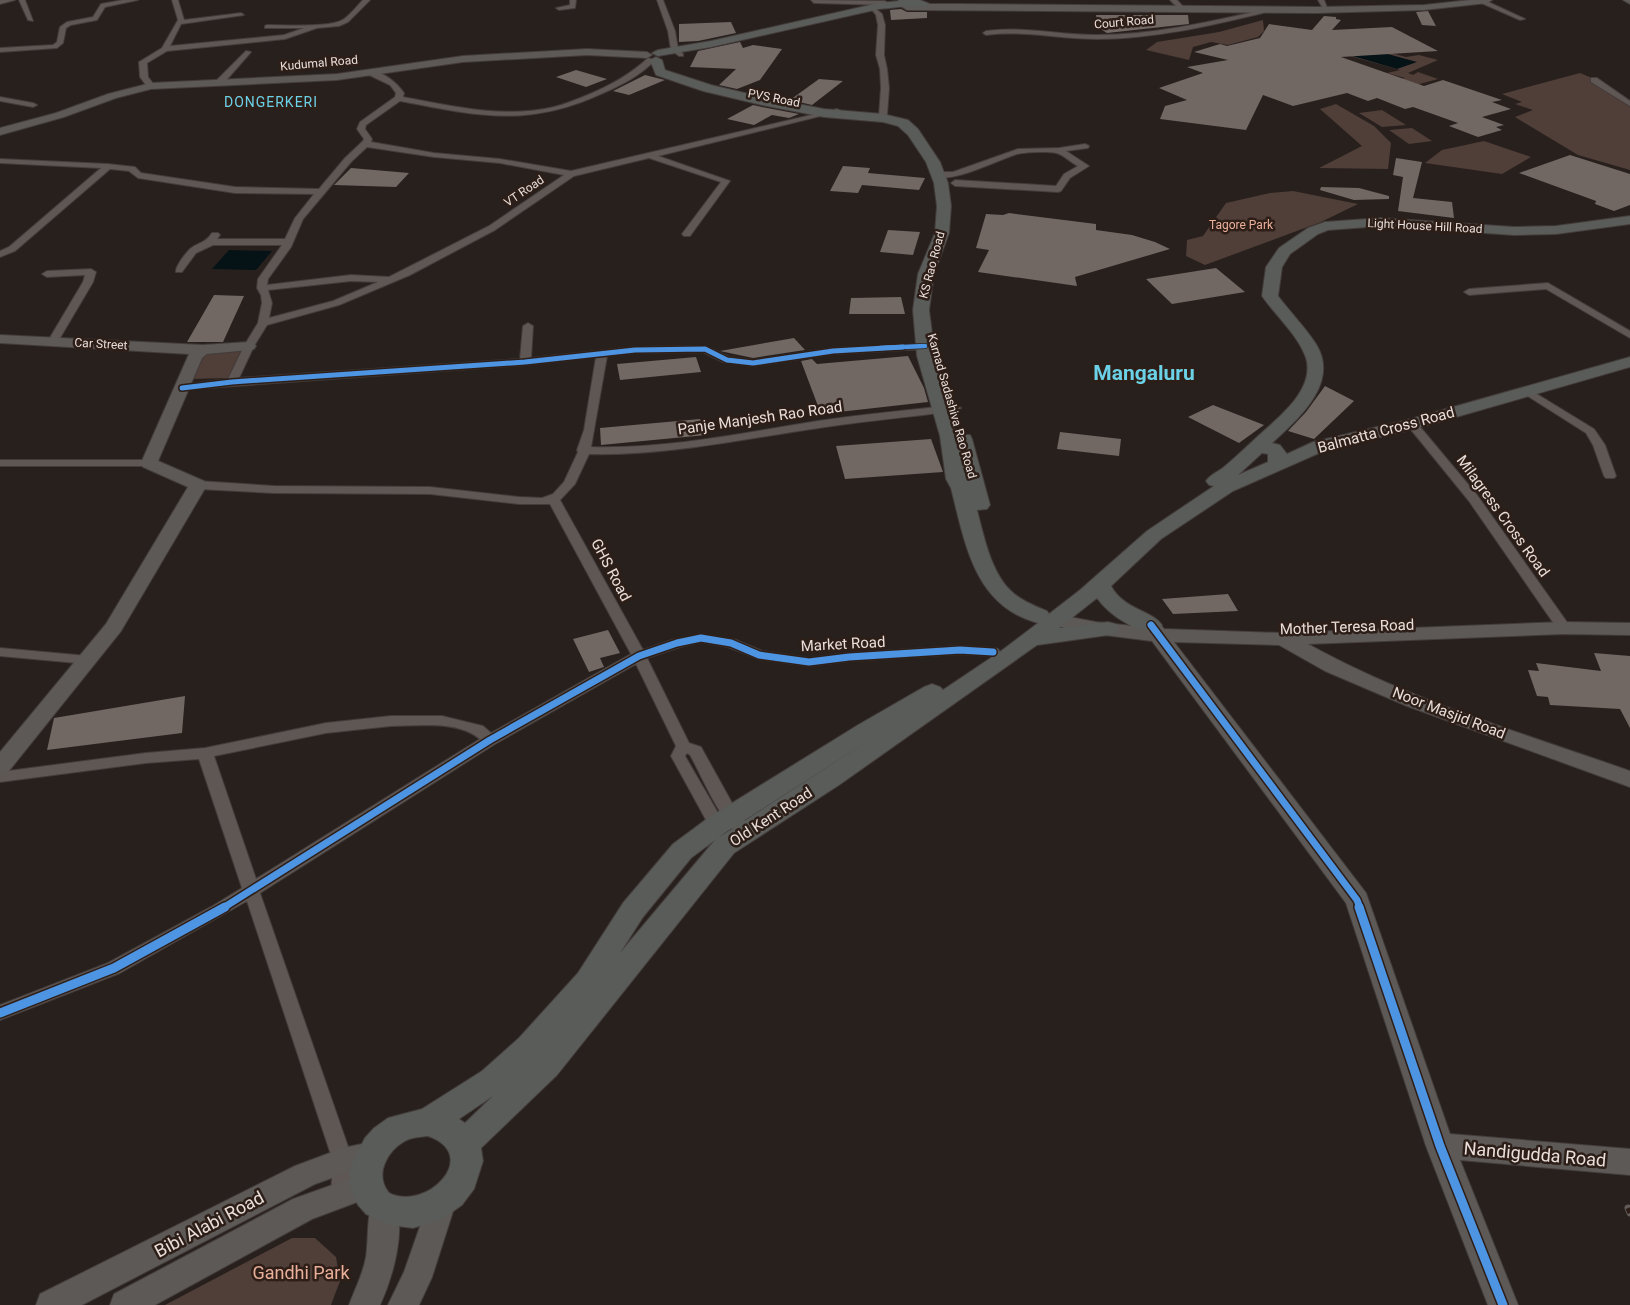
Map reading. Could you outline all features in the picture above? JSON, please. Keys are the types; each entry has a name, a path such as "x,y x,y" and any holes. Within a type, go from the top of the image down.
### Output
{"main road":[{"path":"662,56 888,5 925,4"},
{"name":"KS Rao Road","path":"662,56 660,72 707,88 834,112 883,118 903,123 913,132 933,162 949,178 941,183 942,233 926,274 921,310 925,346 948,409"},
{"path":"834,112 889,115 910,121 917,127 949,178"},
{"name":"Karnad Sadashiva Rao Road","path":"949,178 955,204 949,234 933,286 928,322 948,409 991,547 1012,588 1029,600 1048,619"},
{"name":"Light House Hill Road","path":"1048,619 1138,536 1188,499 1231,471 1295,412 1314,382 1315,363 1310,346 1270,296 1274,266 1284,251 1313,230 1325,226 1381,222 1463,228 1556,230 1630,220"},
{"name":"Balmatta Cross Road","path":"1048,619 1099,584 1154,535 1226,487 1320,446 1412,424 1630,362"},
{"path":"1269,435 1279,445 1290,448 1304,449 1320,446"},
{"path":"1251,454 1266,446 1277,451 1279,457 1276,465"},
{"path":"1099,584 1103,593 1113,605 1154,630"},
{"path":"428,1122 493,1080 530,1046 588,981 633,910 682,851 732,824 866,731 964,673 993,652 1048,619 1108,629"},
{"name":"Old Kent Road","path":"465,1143 546,1066 725,846 732,824 838,773 1009,656 1048,619"},
{"path":"428,1122 444,1124 457,1132 465,1143 468,1157 467,1169 462,1182 453,1193 428,1210 412,1213 398,1213 364,1196 366,1171 357,1158 395,1131 411,1124 428,1122"}],"street":[{"path":"0,2 12,0"},
{"path":"22,0 31,20"},
{"path":"0,50 55,47 60,44 63,26 95,19 103,5 135,0"},
{"path":"166,49 176,26 180,22 181,17 176,0"},
{"path":"267,26 337,25 346,21 368,0"},
{"path":"559,8 573,7 573,0"},
{"path":"232,382 249,346 263,324 268,303 262,288 263,279 288,242 299,218 348,160 366,144 368,139 361,130 362,124 399,98 448,108 493,114 531,113 557,109 627,80 662,56 674,31 662,9 660,0"},
{"path":"1173,0 1183,10"},
{"path":"1321,0 1326,9"},
{"path":"814,1 888,5 1267,11 1435,6 1484,1 1522,20"},
{"path":"925,4 941,5"},
{"path":"888,5 879,13 882,24 880,54 884,70 889,115"},
{"name":"Court Road","path":"986,33 1008,30 1103,37 1226,20 1267,11"},
{"path":"180,22 241,16"},
{"path":"150,86 144,77 143,62 166,49 285,37 316,26"},
{"path":"219,83 248,52"},
{"name":"Kudumal Road","path":"0,132 50,118 112,96 150,86 337,77 463,59 587,52 662,56"},
{"path":"370,72 393,83 400,93 399,98"},
{"path":"1594,80 1630,104"},
{"path":"1608,89 1623,89"},
{"path":"0,99 33,105"},
{"name":"VT Road","path":"263,324 336,303 392,280 492,228 571,174 834,112"},
{"path":"366,144 434,155 500,161 571,174"},
{"path":"949,178 1018,151 1059,150 1085,146"},
{"path":"949,178 1058,189 1067,176 1084,166 1073,161 1059,150"},
{"path":"648,155 726,181 687,234"},
{"path":"0,161 108,166 132,170 138,175 235,190 321,192"},
{"path":"0,254 12,248 108,166"},
{"path":"211,242 216,233"},
{"path":"179,270 193,250 211,242 288,242"},
{"path":"47,274 91,272 88,282 53,341"},
{"path":"262,288 351,278 392,280"},
{"path":"1469,292 1548,286 1630,335"},
{"path":"525,362 528,326"},
{"name":"Car Street","path":"0,339 203,350 249,346"},
{"path":"182,388 232,382 525,362 635,350 705,349 727,360 753,363 833,351 925,346"},
{"path":"149,463 195,356 203,350"},
{"path":"0,463 149,463 198,485 282,490 436,490 522,502 554,499 563,490 580,463 592,418 602,355"},
{"path":"1527,391 1590,431 1598,445 1610,476"},
{"name":"Panje Manjesh Rao Road","path":"583,450 617,451 696,445 820,424 948,409"},
{"name":"Milagress Cross Road","path":"1412,424 1473,498 1561,624"},
{"path":"0,767 114,627 198,485"},
{"name":"GHS Road","path":"554,499 640,656 683,746 678,756 732,824"},
{"path":"1048,619 1108,629 1281,634 1630,620"},
{"path":"1048,619 1154,630 1358,900 1440,1146 1503,1305"},
{"path":"1561,624 1630,629"},
{"name":"Noor Masjid Road","path":"1281,634 1332,666 1414,701 1630,779"},
{"name":"Market Road","path":"0,1013 114,968 217,912 490,740 640,656 701,638 731,643 759,654 809,662 849,656 960,650 993,652"},
{"path":"0,652 88,660"},
{"path":"0,777 146,758 205,753 326,728 391,721 442,721 478,730 490,740"},
{"path":"205,753 252,889 357,1158"},
{"name":"Nandigudda Road","path":"1440,1146 1630,1162"},
{"name":"Bibi Alabi Road","path":"51,1305 305,1175 357,1158"},
{"path":"125,1305 303,1209 364,1196 384,1243 379,1271 364,1305"},
{"path":"403,1305 417,1276 442,1202"}],"green space":[{"path":"1263,20 1264,31 1258,37 1228,45 1211,42 1193,47 1189,60 1146,50 1157,42 1219,32"},
{"path":"1363,45 1406,57 1419,55 1438,60 1408,73 1413,75 1418,72 1438,79 1405,88 1394,82 1405,78 1387,73 1400,70 1339,53"},
{"path":"1580,73 1604,83 1630,106 1630,170 1578,155 1515,117 1533,110 1515,104 1522,102 1502,94"},
{"path":"1336,104 1374,126 1391,143 1388,169 1319,168 1362,146 1320,109"},
{"path":"1382,110 1406,125 1382,127 1359,113"},
{"path":"1412,128 1432,141 1409,144 1389,130"},
{"path":"1484,141 1531,157 1502,174 1425,163 1442,150"},
{"name":"Tagore Park","path":"1293,191 1358,204 1321,222 1205,265 1186,256 1187,240 1203,236 1226,203 1270,193"},
{"path":"243,350 229,378 189,379 204,351"},
{"name":"Gandhi Park","path":"292,1238 315,1238 336,1257 340,1281 331,1305 165,1305"}],"shaded area":[{"path":"1362,47 1417,62 1397,69 1342,53"},
{"path":"229,250 272,251 256,270 212,269"}],"building":[{"path":"901,9 907,12 927,12 927,18 891,20 890,10"},
{"path":"1428,11 1436,26 1422,25 1416,12"},
{"path":"1096,15 1188,15 1189,24 1107,33 1099,28"},
{"path":"1324,16 1336,17 1336,19 1341,20 1332,30 1392,27 1438,51 1341,57 1424,86 1443,80 1502,100 1492,102 1511,109 1482,117 1504,125 1496,127 1502,130 1478,137 1449,126 1458,123 1413,107 1405,109 1377,98 1368,101 1347,93 1293,106 1263,95 1246,130 1160,119 1165,106 1187,100 1159,88 1203,73 1187,67 1228,60 1194,52 1220,44 1227,46 1260,38 1269,24 1312,30"},
{"path":"731,22 736,33 698,41 679,42 679,24"},
{"path":"740,42 743,48 753,45 782,49 760,80 737,89 719,85 736,69 690,67 698,51"},
{"path":"576,70 607,79 586,87 556,77"},
{"path":"645,75 665,80 629,95 613,91"},
{"path":"819,79 843,81 812,105 790,100"},
{"path":"753,105 799,114 789,118 772,115 754,125 727,119"},
{"path":"1570,155 1630,174 1630,205 1614,211 1595,204 1596,201 1519,173"},
{"path":"1396,158 1422,162 1413,198 1452,202 1454,218 1398,211 1403,177 1393,175"},
{"path":"843,166 870,168 868,173 925,178 919,190 862,185 858,193 830,191"},
{"path":"351,168 409,173 396,187 334,185"},
{"path":"1321,187 1359,188 1389,196 1389,199 1354,200 1320,190"},
{"path":"1009,213 1096,224 1096,230 1132,235 1170,249 1075,277 1077,286 978,272 989,250 976,248 986,214 1003,215"},
{"path":"888,230 920,232 913,255 880,252"},
{"path":"1216,268 1245,292 1172,304 1146,279"},
{"path":"214,295 244,296 223,342 187,342"},
{"path":"901,297 905,314 849,314 851,298"},
{"path":"794,338 805,350 753,358 720,351"},
{"path":"908,356 924,388 928,402 821,414 801,361 812,359 817,364"},
{"path":"696,357 701,372 620,380 617,364"},
{"path":"1325,386 1354,401 1314,439 1288,431 1306,412"},
{"path":"1213,405 1264,425 1239,443 1188,417"},
{"path":"700,419 706,435 601,445 600,428"},
{"path":"1060,432 1121,439 1119,456 1057,449"},
{"path":"931,439 943,472 845,479 836,446"},
{"path":"1228,594 1238,611 1173,614 1162,599"},
{"path":"608,630 620,653 600,658 604,667 589,672 573,639"},
{"path":"1594,653 1630,656 1630,728 1620,709 1550,705 1548,697 1537,696 1528,670 1539,671 1536,663 1601,671"},
{"path":"185,696 182,733 47,750 54,718"}],"railway":[{"path":"1628,1208 1630,1213"}],"cycle path":[{"path":"182,388 232,382 525,362 635,350 705,349 727,360 753,363 833,351 925,346"},
{"path":"1151,625 1357,900 1440,1146 1503,1305"},
{"path":"0,1013 114,968 217,912 490,740 639,656 677,643 701,638 731,643 759,655 809,662 849,657 960,650 993,652"}],"district":[{"name":"DONGERKERI","path":"271,102"},
{"name":"Mangaluru","path":"1144,373"}]}
